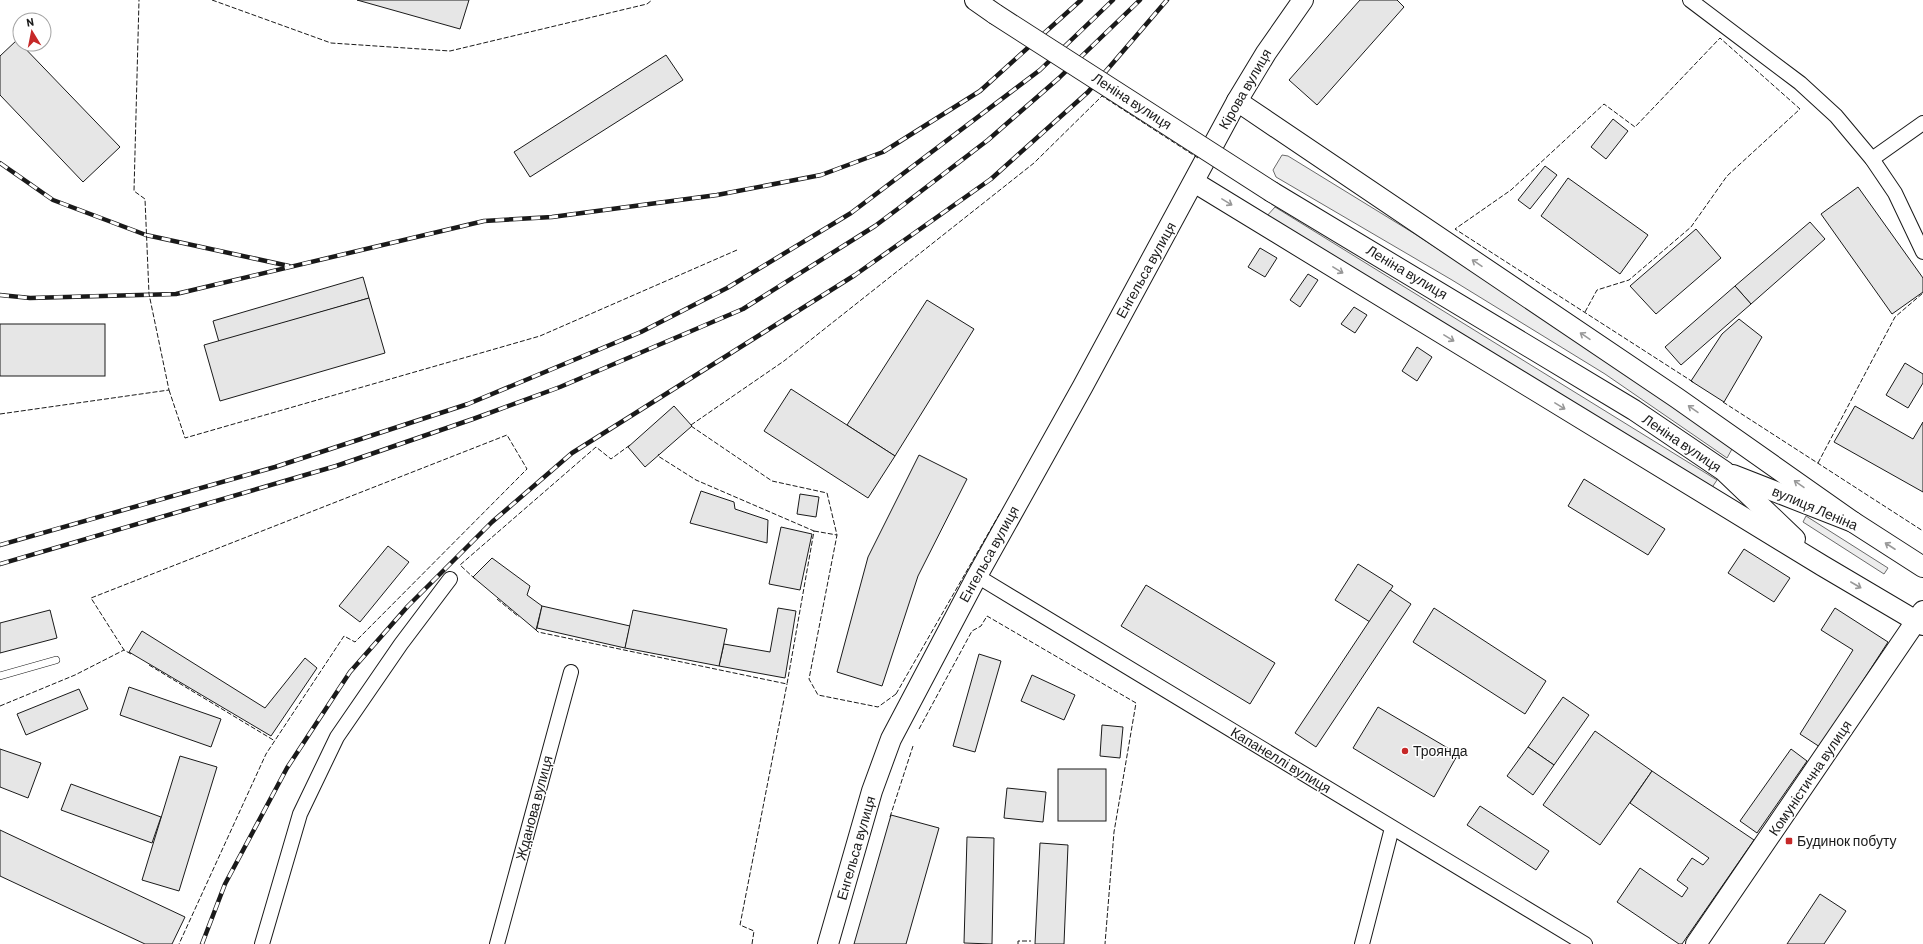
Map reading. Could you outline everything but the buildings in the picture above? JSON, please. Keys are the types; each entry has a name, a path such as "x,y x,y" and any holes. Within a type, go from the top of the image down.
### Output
{"street":[{"name":"Леніна вулиця","path":"975,0 1272,192 1634,410 1724,471 1823,566"},
{"name":"Кірова вулиця","path":"1194,182 1237,102 1266,53 1303,0"},
{"path":"1690,0 1800,83 1836,116 1872,159 1895,193 1923,252"},
{"path":"1237,102 1677,398 1854,522"},
{"path":"1872,159 1923,123"},
{"name":"Леніна вулиця","path":"1194,182 1823,566 1921,619"},
{"name":"Енгельса вулиця","path":"828,944 872,790 891,740 976,576 1083,386 1194,182"},
{"name":"вулиця Леніна","path":"1724,471 1854,522 1923,567"},
{"name":"Капанеллі вулиця","path":"976,576 1585,944"},
{"path":"262,944 300,814 337,737 401,644 450,579"},
{"name":"Комуністична вулиця","path":"1696,944 1921,619"},
{"name":"Жданова вулиця","path":"497,944 571,672"},
{"path":"1362,944 1392,828"}],"lane":[{"path":"0,676 56,660"}],"shaded area":[{"path":"1282,155 1288,156 1415,234 1611,362 1732,449 1727,458 1605,374 1452,280 1276,177 1273,170"},
{"path":"1275,207 1717,480 1711,489 1266,217"},
{"path":"1806,516 1888,568 1884,574 1803,522"}],"railway":[{"path":"0,295 30,298 176,294 484,221 552,217 717,195 821,175 883,152 980,91 1081,0"},
{"path":"0,545 275,467 468,404 641,332 727,288 851,213 1040,70 1113,0"},
{"path":"0,564 336,466 473,419 560,387 743,309 875,226 988,140 1059,78 1140,0"},
{"path":"202,944 225,884 287,768 350,672 408,606 492,522 572,453 855,275 991,179 1088,92 1167,0"},
{"path":"0,163 53,200 146,235 289,266"}],"fence":[{"path":"0,414 169,390 149,294 145,199 134,191 139,0"},
{"path":"212,0 331,43 450,51 647,4 652,0"},
{"path":"1585,312 1597,290 1629,280 1691,227 1727,176 1800,109 1720,38 1635,127 1604,104 1511,190 1455,229 1693,382"},
{"path":"691,425 784,361 1034,163 1102,96 1198,158"},
{"path":"169,390 185,438 540,336 737,250"},
{"path":"1818,463 1895,317 1923,293"},
{"path":"1723,402 1923,531"},
{"path":"691,426 772,481 827,493 837,535 809,679 818,695 878,707 896,694"},
{"path":"131,654 124,650 91,598 507,435 527,469 355,642 344,636 266,754 179,944"},
{"path":"475,579 460,565 596,447 611,459 630,445"},
{"path":"535,629 538,632 787,684 814,531 696,480 658,456 659,454"},
{"path":"896,694 1000,513"},
{"path":"814,531 837,535"},
{"path":"497,599 519,617"},
{"path":"919,729 972,631 981,626 987,616 1136,703 1114,832 1105,944"},
{"path":"0,706 75,675 124,650"},
{"path":"149,665 275,741"},
{"path":"752,944 754,931 740,925 787,684"},
{"path":"890,817 913,746"},
{"path":"1018,944 1018,941 1031,941"}],"place":[{"name":"Троянда","path":"1405,751"},
{"name":"Будинок побуту","path":"1789,841"}]}
